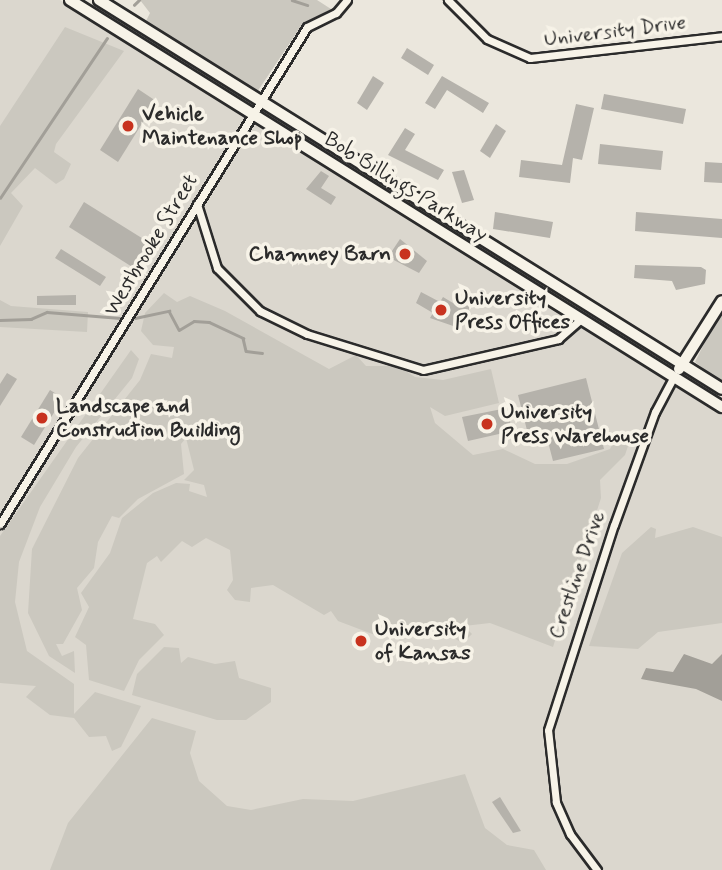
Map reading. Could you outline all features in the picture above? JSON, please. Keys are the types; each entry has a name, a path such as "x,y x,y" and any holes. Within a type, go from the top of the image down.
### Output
{"main road":[{"name":"Bob Billings Parkway","path":"70,0 722,407"},
{"name":"Bob Billings Parkway","path":"99,0 722,389"},
{"name":"Crestline Drive","path":"674,377 722,301"}],"street":[{"name":"Westbrooke Street","path":"0,524 307,27 336,13 347,0"},
{"name":"University Drive","path":"448,0 487,38 530,58 722,36"},
{"path":"197,204 217,268 260,311 307,334 423,370 558,339 581,319"},
{"name":"Crestline Drive","path":"597,870 570,834 556,802 548,730 614,525 655,412 674,377"}],"shaded area":[{"name":"University of Kansas","path":"0,0 60,0 722,413 722,870 0,870"},
{"path":"140,0 317,0 331,9 302,25 257,92 145,23 150,13"},
{"path":"65,27 124,51 56,144 54,152 71,164 64,179 56,184 35,168 11,193 23,206 0,246 0,126"},
{"path":"164,293 177,302 190,296 225,311 329,369 356,355 366,366 398,366 415,377 443,380 491,369 499,403 445,416 430,407 435,423 473,455 503,449 535,464 567,464 610,449 618,434 632,434 625,455 600,480 601,498 553,647 490,623 464,626 472,634 463,643 440,631 375,635 338,621 331,611 324,615 273,585 251,588 250,602 235,600 227,590 233,580 230,550 206,538 192,547 182,541 161,562 157,556 147,563 133,619 155,624 164,635 139,660 124,691 89,680 86,645 75,637 89,607 81,593 110,553 122,518 153,493 176,483 190,484 189,491 207,497 204,485 184,480 194,470 186,438 181,444 184,474 138,499 119,518 112,516 98,542 94,568 77,588 82,610 63,644 56,644 62,656 74,651 75,673 49,656 28,613 32,549 78,458 140,380 151,354 172,358 174,347 153,345 141,331 145,313"},
{"path":"0,300 11,306 88,312 87,332 0,327"},
{"path":"722,308 722,383 695,362"},
{"path":"131,350 139,359 132,378 76,447 40,507 19,562 15,602 27,651 74,684 74,714 95,692 141,706 121,747 112,751 106,736 89,737 74,718 50,715 26,697 36,686 0,683 0,536"},
{"path":"651,527 656,529 655,538 693,527 722,537 722,623 658,632 638,649 589,646 622,553"},
{"path":"164,647 179,648 181,663 188,657 215,664 235,661 239,678 271,688 271,702 246,720 217,720 132,695 137,674"},
{"path":"684,654 712,664 722,654 722,701 696,689 641,679 646,668 673,672"},
{"path":"152,718 196,731 190,753 199,781 227,806 251,810 303,799 353,801 465,774 485,828 507,845 534,850 546,870 50,870 68,823"}],"building":[{"path":"407,48 434,65 428,75 401,58"},
{"path":"373,76 384,83 367,110 357,103"},
{"path":"442,76 489,103 483,113 447,90 435,109 425,103"},
{"name":"Vehicle Maintenance Shop","path":"138,89 156,101 118,162 100,150"},
{"path":"604,94 686,109 683,124 601,109"},
{"path":"576,104 594,108 582,160 573,158 570,183 519,177 521,160 562,165"},
{"path":"496,124 506,131 490,158 480,151"},
{"path":"405,128 415,134 405,150 444,170 438,180 388,155"},
{"path":"600,144 663,151 661,170 598,164"},
{"path":"705,162 722,163 722,183 704,182"},
{"path":"464,170 474,200 462,203 452,172"},
{"path":"321,171 329,176 321,188 336,197 331,205 306,189"},
{"path":"84,202 153,245 137,270 69,227"},
{"path":"495,212 553,222 550,238 493,229"},
{"path":"636,212 722,219 722,238 635,231"},
{"name":"Chamney Barn","path":"400,239 427,261 419,273 388,257"},
{"path":"61,249 106,277 100,286 55,258"},
{"path":"635,265 701,267 706,270 705,284 676,290 672,281 634,278"},
{"name":"University Press Offices","path":"421,292 440,302 443,297 458,306 463,299 471,305 459,328 430,318 433,313 416,303"},
{"path":"76,295 76,305 37,305 37,296"},
{"name":"Landscape and Construction Building","path":"7,373 17,379 0,406 0,384"},
{"path":"586,378 604,449 553,461 546,434 529,438 518,395"},
{"name":"Landscape and Construction Building","path":"50,390 63,398 34,445 21,437"},
{"name":"University Press Warehouse","path":"507,408 512,431 468,441 462,417"},
{"path":"500,797 521,831 513,833 492,802"}],"waterway":[{"path":"134,5 139,0"},
{"path":"292,0 307,5"},
{"path":"0,198 107,38"},
{"path":"135,318 169,311 179,330 194,321 209,322 243,338 246,351 262,353"},
{"path":"0,320 31,319 47,312 120,318"}],"place":[{"name":"Vehicle Maintenance Shop","path":"128,126"},
{"name":"Chamney Barn","path":"405,254"},
{"name":"University Press Offices","path":"441,310"},
{"name":"Landscape and Construction Building","path":"42,418"},
{"name":"University Press Warehouse","path":"487,424"},
{"name":"University of Kansas","path":"361,641"}]}
